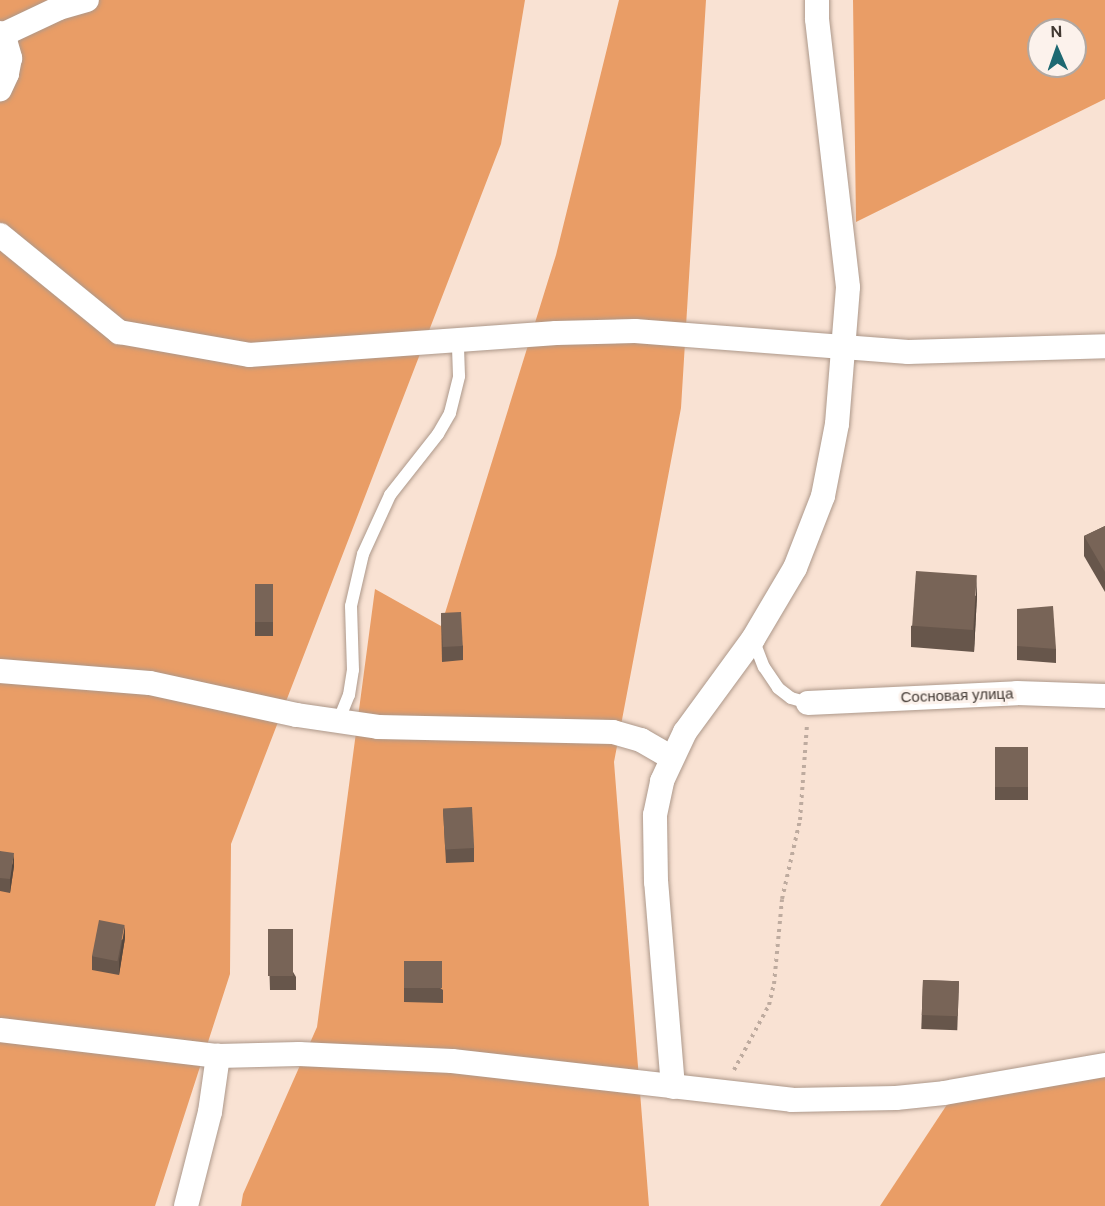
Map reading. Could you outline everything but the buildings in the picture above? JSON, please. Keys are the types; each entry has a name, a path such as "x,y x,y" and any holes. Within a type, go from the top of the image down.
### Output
{"street":[{"path":"0,89 7,74 10,58 1,34 58,8 87,0"},
{"path":"673,1087 656,882 655,826 662,781 671,757 685,732 753,639 795,568 823,496 833,448 848,287 817,0"},
{"path":"0,235 119,332 249,355 556,333 635,332 908,352 1105,346"},
{"path":"0,671 150,683 338,722 422,729 613,732 641,740 671,757"},
{"name":"Сосновая улица","path":"808,703 1017,693 1105,696"},
{"path":"0,1030 218,1056 299,1054 452,1061 792,1100 896,1098 944,1093 1105,1065"},
{"path":"186,1206 210,1112 218,1056"}],"lane":[{"path":"338,722 349,695 353,670 351,606 363,554 390,495 438,434 450,413 459,376 458,341"},
{"path":"753,639 764,667 778,688 791,698 808,703"}],"path":[{"path":"725,1093 739,1059 769,1005 774,984 782,899 800,820 808,703"}],"shaded area":[{"path":"0,0 525,0 501,144 231,844 230,974 155,1206 0,1206"},
{"path":"619,0 706,0 681,408 614,762 649,1206 241,1206 243,1194 317,1027 375,589 441,626 556,255"},
{"path":"853,0 1105,0 1105,99 856,222"},
{"path":"1105,1057 1105,1206 880,1206 952,1097"}]}
